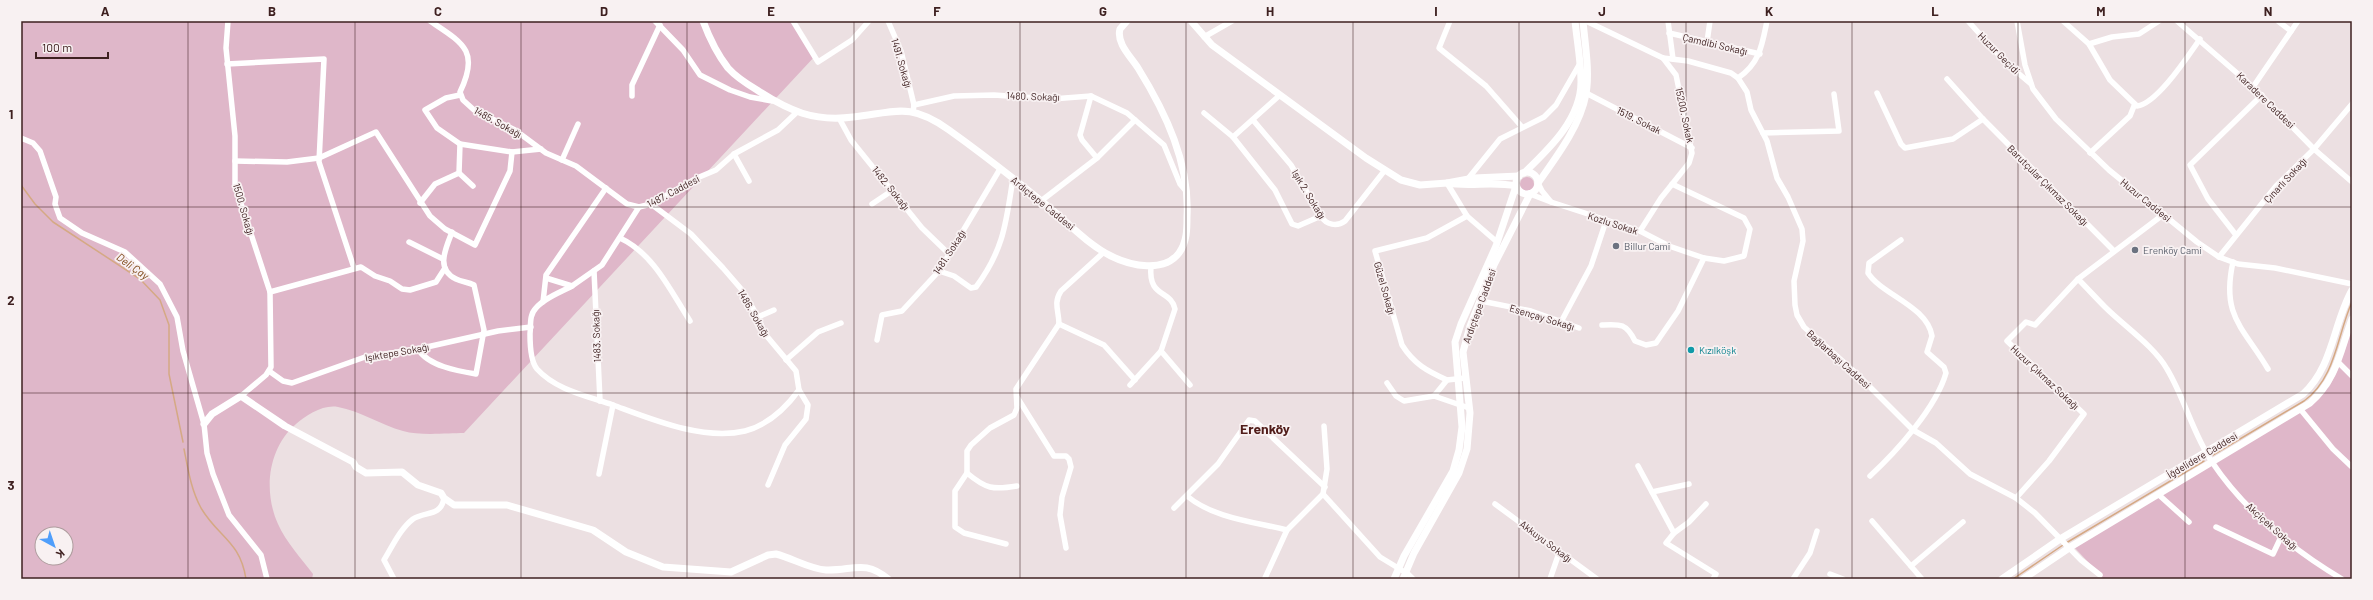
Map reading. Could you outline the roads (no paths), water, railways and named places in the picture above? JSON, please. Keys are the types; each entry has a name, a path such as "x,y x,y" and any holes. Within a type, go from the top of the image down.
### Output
{"street":[{"name":"1500. Sokağı","path":"228,21 228,64 235,136 235,186 270,292 272,362 269,371"},
{"path":"430,21 448,33 467,53 469,71 460,95 446,98 424,110 433,124 460,144 512,152 541,149"},
{"name":"Ardıçtepe Caddesi","path":"703,21 728,68 738,78 774,101 796,113 821,118 852,117 882,111 914,109 948,129 1013,178 1104,252 1130,263 1151,266 1171,260 1184,246 1187,233 1187,192 1181,156 1144,79 1120,40 1120,29 1127,21"},
{"path":"793,21 818,62 852,40 870,21"},
{"name":"1491. Sokağı","path":"888,21 901,51 914,109"},
{"path":"1186,21 1204,37 1280,95 1401,180 1420,185 1533,174 1542,191 1551,202"},
{"path":"1191,21 1198,31"},
{"path":"1204,37 1232,21"},
{"path":"1450,21 1439,48 1486,86 1522,127"},
{"path":"1394,579 1397,569 1452,471 1459,450 1462,427 1460,404 1461,379 1455,342 1461,324 1497,242 1521,174 1565,128 1580,89 1575,21"},
{"path":"1447,183 1462,186 1491,183 1516,186 1523,194 1530,194 1536,190 1538,183 1573,128 1582,108 1586,93 1584,21 1663,58 1688,61 1731,73 1738,78 1749,70 1760,54 1767,21"},
{"path":"1668,21 1673,59"},
{"path":"1706,42 1710,21"},
{"name":"Huzur Geçidi","path":"1968,21 2005,62 2031,84"},
{"name":"Huzur Caddesi","path":"2017,21 2025,65 2031,84 2056,119 2090,153 2197,242 2219,256 2233,262 2352,284"},
{"path":"2063,21 2089,44 2110,80 2134,106 2142,106 2148,102 2174,74 2200,39"},
{"path":"2089,44 2112,37 2139,34 2159,21"},
{"name":"Karadere Caddesi","path":"2177,21 2200,39 2262,95 2314,149 2352,182"},
{"path":"2278,21 2291,31"},
{"path":"2253,87 2298,21"},
{"path":"632,96 632,85 657,23 683,50 700,75 736,92 774,101"},
{"name":"Çamdibi Sokağı","path":"1670,33 1760,54"},
{"name":"15200. Sokak","path":"1640,231 1672,184 1689,163 1692,148 1676,75 1663,58"},
{"path":"228,64 324,59 319,158 325,184 354,268"},
{"path":"1467,180 1495,143 1544,116 1556,105 1579,65"},
{"name":"Bağlarbaşı Caddesi","path":"1738,78 1747,92 1750,110 1767,141 1777,178 1788,197 1804,235 1794,281 1797,315 1804,327 1856,373 1914,430 1936,443 1970,474 2016,498 2035,513 2069,548 2100,575"},
{"name":"Barutçular Çıkmaz Sokağı","path":"1947,79 1983,119 2113,250"},
{"name":"1519. Sokak","path":"1586,93 1692,148"},
{"path":"1877,93 1901,144 1905,148 1953,139 1983,119"},
{"path":"1763,133 1839,131 1834,94"},
{"name":"1485. Sokağı","path":"460,95 474,110 515,130 541,149 576,166 628,204 639,208"},
{"name":"1480. Sokağı","path":"914,109 954,96 994,95 1052,99 1091,96 1127,113 1164,144 1180,184 1187,192"},
{"path":"1232,137 1280,95"},
{"path":"2236,235 2208,199 2190,165 2262,95"},
{"path":"1091,96 1080,135 1082,140 1097,158"},
{"name":"Çınarlı Sokağı","path":"2219,256 2276,186 2314,149 2352,104"},
{"path":"2090,153 2130,116 2134,106"},
{"name":"1487. Caddesi","path":"543,302 572,286 602,265 639,208 651,204 697,178 716,170 734,154 778,130 796,113"},
{"path":"1204,114 1232,137 1275,190 1292,224 1298,226 1320,216"},
{"name":"1482. Sokağı","path":"839,118 851,140 893,190 922,228 949,254"},
{"path":"1041,201 1097,158 1135,120"},
{"name":"Işık 2. Sokağı","path":"1252,120 1291,165 1320,216 1331,224 1342,223 1385,170"},
{"path":"562,160 578,124"},
{"path":"235,161 287,162 319,158 376,132 430,216 452,232 475,245 510,171 512,152"},
{"path":"21,138 33,143 40,151 56,197 55,204 60,218 82,233 125,252 160,284 177,316 183,351 204,424 207,453 213,474 229,515 261,555 267,579"},
{"path":"460,144 459,173 473,186"},
{"path":"734,154 749,181"},
{"name":"1481. Sokağı","path":"877,340 882,315 902,311 939,270 1000,169"},
{"path":"420,202 435,184 459,173"},
{"path":"939,270 954,276 971,288 976,287 997,255 1003,238 1013,178"},
{"path":"1447,183 1467,216 1497,242"},
{"name":"Kozlu Sokak","path":"1530,194 1606,221 1640,231 1669,246 1704,258 1724,260 1744,256 1750,229 1749,225 1740,216 1672,184"},
{"path":"606,188 546,278 543,302 532,314 530,327 531,346 535,367 563,387 613,406 682,427 707,432 738,432 755,428 773,418 799,390"},
{"path":"872,204 893,190"},
{"name":"Ardıçtepe Caddesi","path":"1404,575 1459,473 1467,449 1469,408 1461,379 1463,352 1470,326 1500,253 1530,194"},
{"name":"1486. Sokağı","path":"651,204 691,234 724,268 742,290 758,317 765,334 796,371 799,390 808,405 806,419 785,445 768,485"},
{"name":"Huzur Çıkmaz Sokağı","path":"2016,498 2050,461 2084,414 2008,341 2026,322 2035,325 2078,279 2113,250 2164,214"},
{"name":"Güzel Sokağı","path":"1447,380 1422,368 1410,358 1402,345 1375,251 1427,238 1467,216"},
{"path":"1561,322 1591,266 1606,221"},
{"path":"442,259 452,232"},
{"path":"620,238 637,248 651,261 690,321"},
{"path":"1870,476 1893,455 1914,430 1946,373 1944,367 1927,352 1932,336 1925,321 1915,310 1868,273 1869,263 1901,240"},
{"path":"409,242 442,259 446,268 455,278 475,287 483,334 476,374 438,364 424,356 418,349"},
{"path":"1006,544 964,533 955,527 955,491 967,473 966,458 971,445 990,428 1014,415 1017,408 1016,389 1059,324 1056,302 1061,291 1104,252"},
{"path":"1602,325 1623,326 1631,332 1635,341 1649,345 1656,343 1678,311 1704,258"},
{"path":"2233,262 2230,279 2230,297 2234,317 2268,369"},
{"path":"1130,385 1161,351 1175,309 1173,303 1152,285 1150,278 1151,266"},
{"path":"270,292 361,267 375,276 390,281 399,288 407,290 436,282 446,268"},
{"name":"1483. Sokağı","path":"594,271 600,401"},
{"path":"546,278 572,286"},
{"name":"Akçiçek Sokağı","path":"2078,279 2106,308 2132,330 2167,368 2206,452 2212,462 2243,500 2281,537 2318,565 2342,579"},
{"name":"İğdelidere Caddesi","path":"2002,579 2060,539 2297,398 2312,385 2322,370 2340,316 2352,290"},
{"name":"Esençay Sokağı","path":"1481,301 1531,311 1579,328"},
{"path":"758,317 774,310"},
{"name":"İğdelidere Caddesi","path":"2023,579 2069,548 2300,410 2316,398 2328,384 2338,362 2352,319"},
{"path":"786,360 818,332 840,323"},
{"path":"1059,324 1104,345 1135,380"},
{"name":"Işıktepe Sokağı","path":"269,371 283,381 292,383 348,362 381,354 418,349 483,334 530,327"},
{"path":"1161,351 1190,385"},
{"path":"2338,362 2352,376"},
{"path":"204,424 212,414 241,396 269,371"},
{"path":"1434,396 1447,380 1461,379"},
{"path":"1387,383 1396,396 1404,402 1434,396 1469,408"},
{"path":"241,396 285,426 353,462 360,471 372,474 402,472 418,485 441,493 444,498 454,505 507,505 593,530 626,552 663,567 731,572 768,555 776,554 826,570 860,566 873,569 888,579"},
{"path":"1016,397 1054,456 1066,456 1070,461 1070,474 1062,497 1060,515 1066,548"},
{"path":"599,474 613,406"},
{"path":"2300,410 2333,449 2352,467"},
{"path":"1174,508 1218,464 1246,422 1251,420 1302,463 1325,487"},
{"path":"1265,579 1287,530 1323,494 1327,469 1324,426"},
{"path":"1638,466 1674,533"},
{"path":"967,473 980,484 992,489 1017,486"},
{"path":"1652,492 1689,484"},
{"path":"1323,494 1380,557 1404,575 1413,579"},
{"path":"2159,495 2189,522"},
{"path":"1187,496 1215,512 1287,530"},
{"path":"394,579 384,560 408,523 415,518 436,512 443,503 444,498"},
{"name":"Akkuyu Sokağı","path":"1495,504 1559,553 1597,579"},
{"path":"1706,504 1689,522 1674,533 1666,543 1716,574 1713,579"},
{"path":"1872,521 1922,579"},
{"path":"1911,566 1963,522"},
{"path":"2216,527 2273,554 2281,537"},
{"path":"1793,579 1810,553 1817,531"},
{"path":"1550,579 1559,553"},
{"path":"1830,574 1843,579"}],"waterway":[{"name":"Deli Çay","path":"21,185 35,204 53,222 140,279 160,300 169,325 169,374 183,442"},
{"path":"2213,455 2304,401 2315,391 2329,368 2352,302"},
{"name":"Deli Çay","path":"184,449 190,479 201,508 234,548 243,566 246,579"},
{"path":"2066,543 2204,461"},
{"path":"2013,579 2063,545"}],"place":[{"name":"Billur Cami","path":"1616,246"},
{"name":"Erenköy Cami","path":"2135,250"},
{"name":"Kızılköşk","path":"1691,350"}],"district":[{"name":"Erenköy","path":"1265,428"}]}
